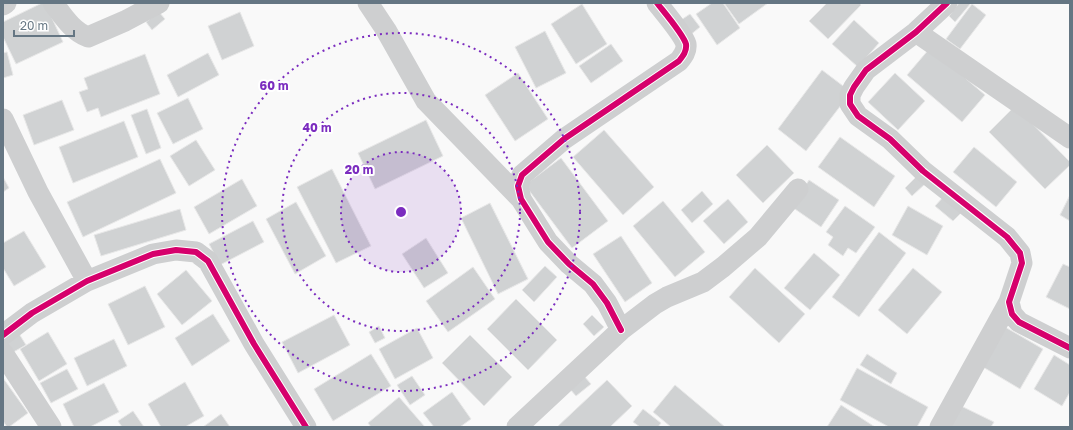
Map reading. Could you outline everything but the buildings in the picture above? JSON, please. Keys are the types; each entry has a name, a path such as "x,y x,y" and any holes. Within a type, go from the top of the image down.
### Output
{"street":[{"path":"53,3 74,29 80,34 88,37 125,21 159,3"},
{"path":"368,3 386,30 426,100 521,199 548,242 569,264 593,284 607,303 621,330"},
{"path":"521,199 518,186 522,175 564,139 679,61 685,53 686,44 657,3"},
{"path":"940,427 1009,302 1022,263 1020,253 1007,237 923,171 890,139 858,116 850,104 850,95 866,70 916,32 947,3"},
{"path":"916,32 1070,138"},
{"path":"3,119 38,192 87,281"},
{"path":"517,427 621,330 655,304 667,297 703,282 723,267 758,236 798,189"},
{"path":"3,335 32,312 87,281 153,254 176,250 196,252 208,261 254,344 306,427"},
{"path":"1009,302 1012,314 1019,322 1070,348"},
{"path":"3,353 51,427"},
{"path":"505,427 510,425 514,427"}],"cycle path":[{"path":"621,330 607,303 593,284 569,264 548,242 521,199 518,186 522,175 564,139 679,61 685,51 686,44 677,29 657,3"},
{"path":"947,3 916,32 866,70 850,95 850,104 858,116 890,139 923,171 1007,237 1020,253 1022,263 1009,302 1012,314 1019,322 1070,348"},
{"path":"3,335 32,313 87,281 153,254 176,250 196,252 208,261 254,344 306,427"}]}
